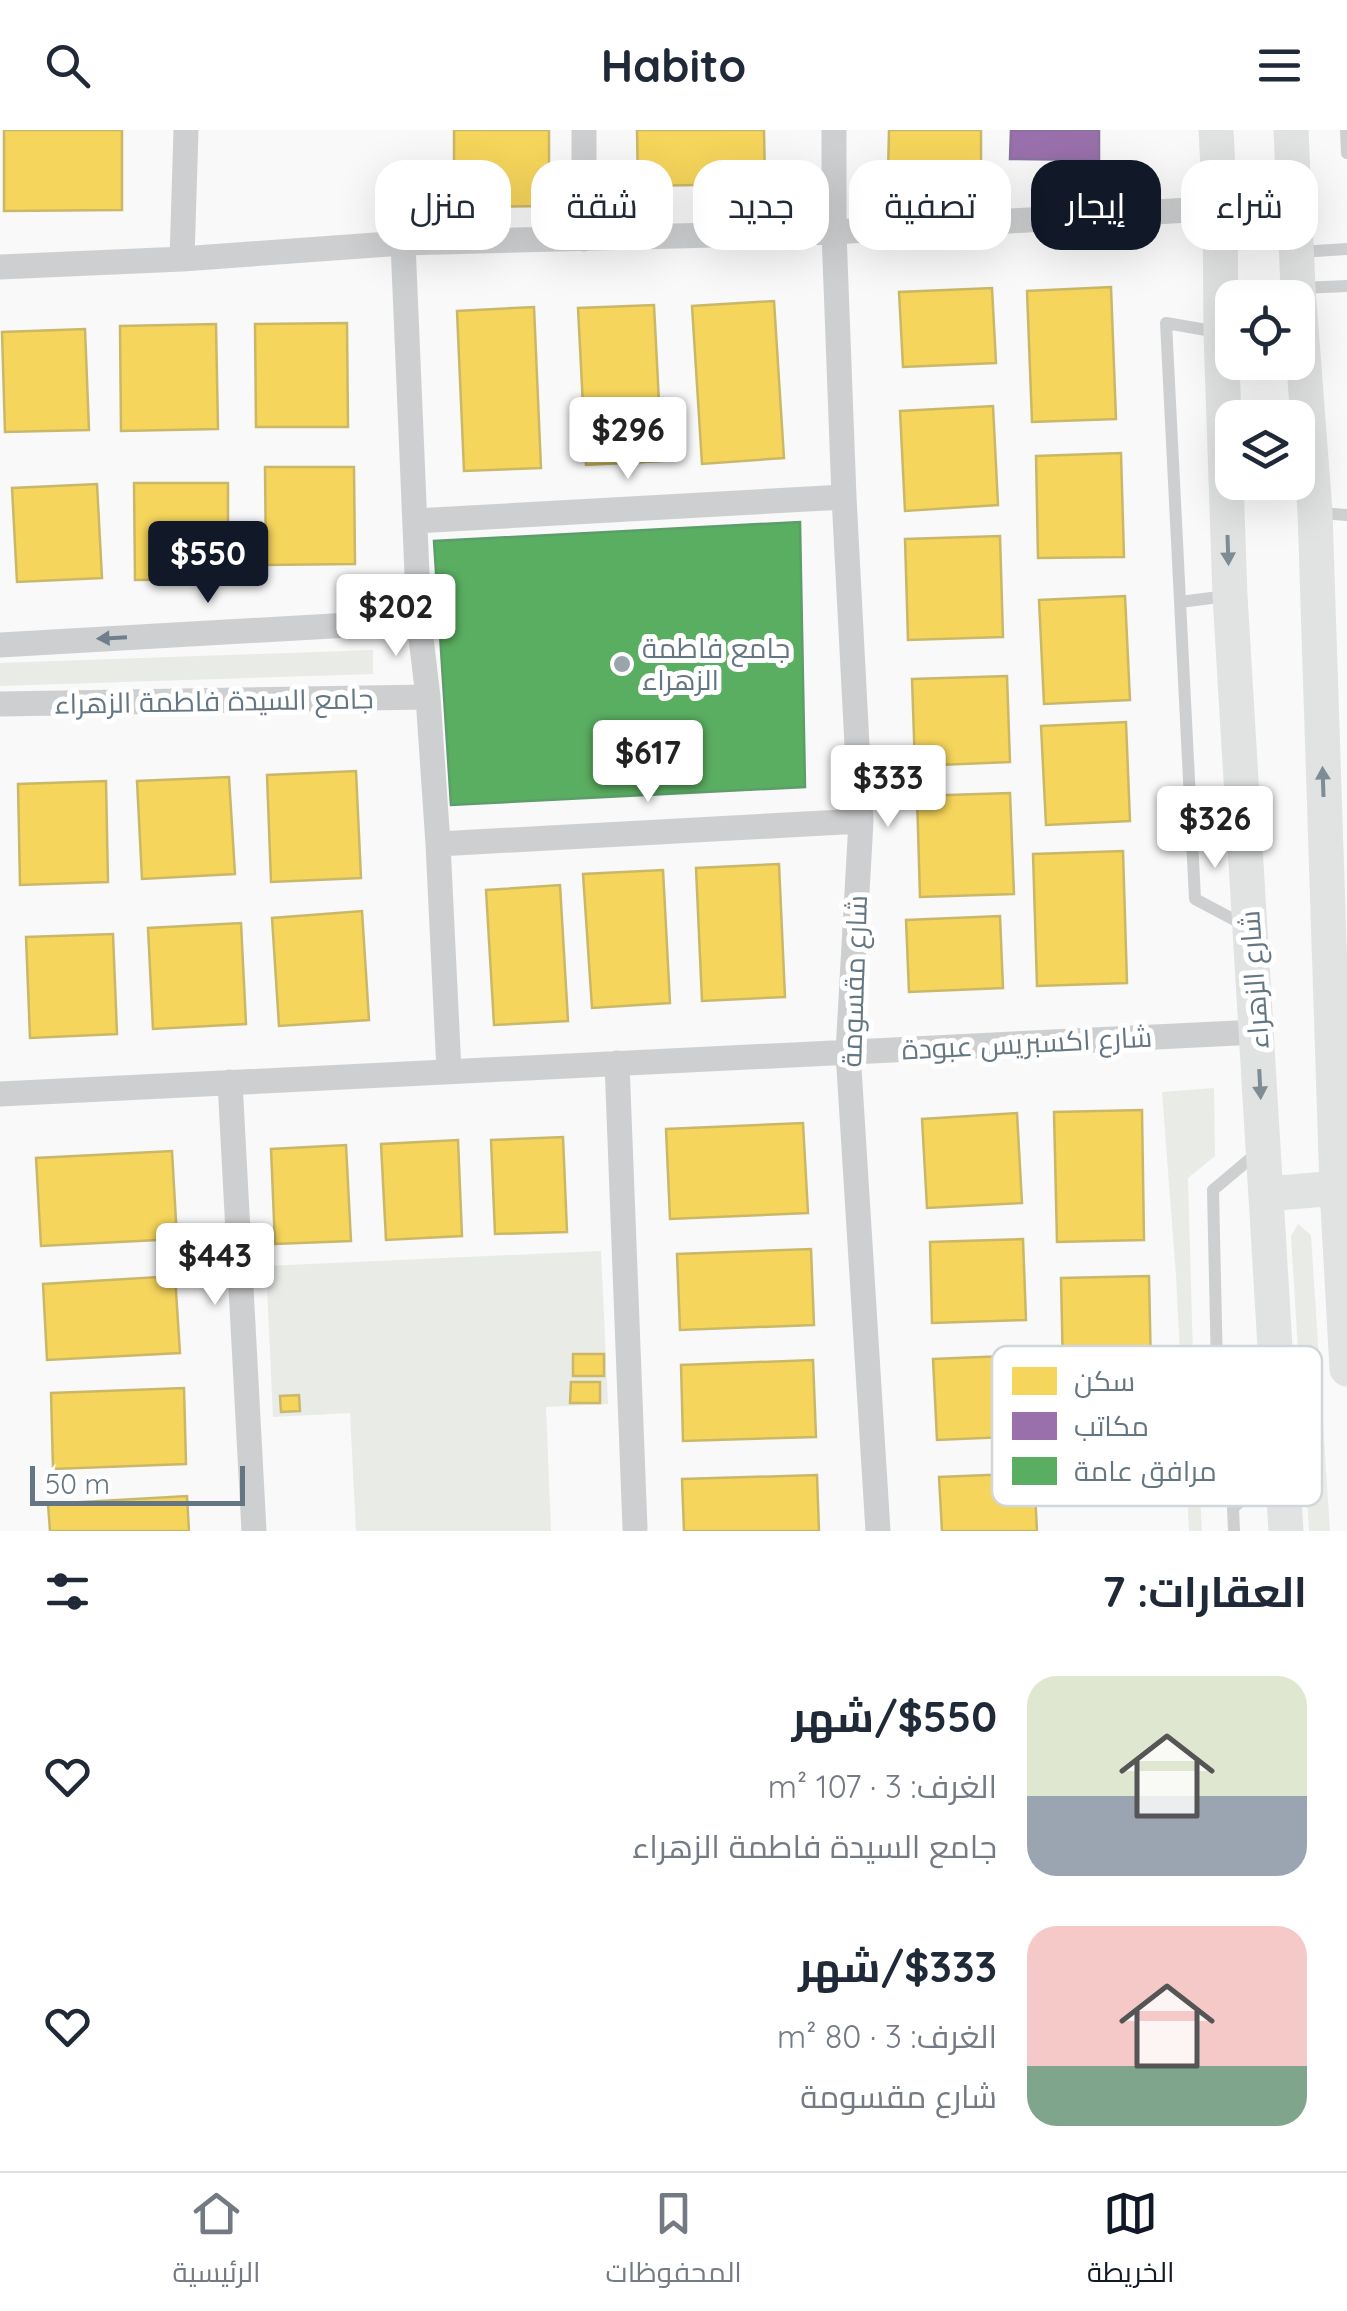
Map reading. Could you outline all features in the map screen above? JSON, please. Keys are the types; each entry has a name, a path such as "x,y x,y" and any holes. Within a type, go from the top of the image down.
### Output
{"main road":[{"path":"1290,130 1298,280"},
{"name":"شارع الزهراء","path":"1211,133 1214,160"},
{"name":"شارع الزهراء","path":"1220,250 1221,280"},
{"name":"شارع الزهراء","path":"1223,380 1230,596 1276,1346"},
{"path":"1311,380 1331,514 1330,838 1338,926 1337,1188 1346,1334"},
{"path":"1267,1194 1337,1188"},
{"name":"شارع الزهراء","path":"1285,1506 1286,1531"}],"street":[{"path":"182,259 186,130"},
{"path":"584,130 584,160"},
{"name":"شارع مقسومة","path":"834,130 844,498 861,821 848,1052 878,1531"},
{"path":"673,237 834,232 1181,210"},
{"path":"0,268 375,245"},
{"path":"403,250 420,621 438,844 449,1071"},
{"path":"415,521 844,498"},
{"path":"0,645 420,621"},
{"name":"جامع السيدة فاطمة الزهراء","path":"0,704 428,697"},
{"path":"438,844 861,821"},
{"name":"شارع اكسبريس عبودة","path":"0,1094 1258,1032"},
{"path":"617,1064 635,1528"},
{"path":"230,1082 254,1531"}],"lane":[{"path":"1346,130 1347,153"},
{"path":"1296,252 1347,249"},
{"path":"1315,287 1347,286"},
{"path":"1215,332 1166,323 1195,899 1251,928"},
{"path":"1180,602 1230,596"},
{"path":"1216,1346 1213,1190 1264,1147"},
{"path":"1234,1531 1235,1506"}],"shaded area":[{"path":"373,650 373,674 0,686 0,663"},
{"path":"1214,1088 1215,1156 1188,1178 1193,1346 1180,1346 1162,1092"},
{"path":"1298,1224 1311,1235 1318,1346 1298,1346 1291,1236"},
{"path":"601,1251 608,1404 546,1407 551,1531 356,1531 350,1413 273,1417 266,1266"},
{"path":"1322,1406 1330,1531 1309,1531 1307,1506 1322,1506"},
{"path":"1188,1506 1201,1506 1202,1531 1189,1531"}],"building: سكن":[{"path":"4,130 122,130 122,210 4,211"},
{"path":"454,130 549,130 549,160 531,160 531,206 511,206 511,160 454,160"},
{"path":"637,130 764,130 765,160 693,160 693,185 673,185 673,160 638,160"},
{"path":"889,130 981,130 981,160 888,160"},
{"path":"1111,287 1116,419 1032,422 1027,291"},
{"path":"992,288 996,363 903,367 899,292"},
{"path":"774,301 784,458 702,464 692,306"},
{"path":"654,305 662,461 586,465 578,308"},
{"path":"534,307 541,468 464,471 457,311"},
{"path":"347,323 348,427 256,427 255,324"},
{"path":"216,324 218,429 121,431 120,326"},
{"path":"85,329 89,430 5,432 2,332"},
{"path":"993,406 998,505 905,511 900,411"},
{"path":"1121,453 1124,557 1038,558 1036,456"},
{"path":"265,467 354,467 355,564 266,565"},
{"path":"134,483 228,483 228,579 135,580"},
{"path":"97,484 102,578 17,582 12,488"},
{"path":"1000,536 1003,637 908,640 905,539"},
{"path":"1125,596 1130,700 1044,704 1039,600"},
{"path":"1007,676 1010,762 915,766 912,679"},
{"path":"1126,722 1130,821 1046,825 1041,726"},
{"path":"356,771 361,878 271,882 267,775"},
{"path":"229,777 235,874 142,879 137,781"},
{"path":"106,781 108,882 20,885 18,784"},
{"path":"1010,793 1014,894 920,897 917,796"},
{"path":"1123,851 1127,983 1037,986 1033,854"},
{"path":"779,864 785,997 702,1001 696,868"},
{"path":"663,870 670,1003 592,1008 583,874"},
{"path":"560,885 568,1021 494,1025 486,890"},
{"path":"362,911 369,1020 279,1026 272,918"},
{"path":"1000,916 1003,988 909,992 906,920"},
{"path":"241,923 246,1024 153,1029 148,928"},
{"path":"113,934 117,1034 30,1038 26,937"},
{"path":"1142,1110 1144,1240 1057,1242 1054,1112"},
{"path":"1017,1113 1022,1203 927,1208 922,1119"},
{"path":"803,1123 808,1213 670,1219 666,1129"},
{"path":"563,1137 567,1232 495,1234 491,1140"},
{"path":"458,1140 462,1236 386,1240 381,1144"},
{"path":"346,1145 351,1241 275,1244 271,1149"},
{"path":"172,1151 177,1239 41,1246 36,1158"},
{"path":"1023,1239 1026,1320 932,1323 930,1242"},
{"path":"811,1249 814,1325 680,1330 677,1254"},
{"path":"175,1276 180,1353 47,1360 43,1284"},
{"path":"1149,1276 1151,1346 1062,1346 1061,1278"},
{"path":"573,1354 604,1354 604,1376 573,1376"},
{"path":"992,1356 992,1438 937,1440 933,1359"},
{"path":"813,1360 816,1437 683,1441 681,1365"},
{"path":"571,1382 600,1382 600,1403 570,1403"},
{"path":"184,1388 186,1464 53,1469 51,1393"},
{"path":"299,1395 300,1411 281,1412 280,1396"},
{"path":"817,1475 819,1531 684,1531 682,1479"},
{"path":"992,1475 992,1506 1036,1506 1037,1531 942,1531 939,1477"},
{"path":"187,1496 189,1531 50,1531 48,1504"}],"building: مكاتب":[{"path":"1011,130 1099,130 1099,160 1010,159"}],"building: مرافق عامة":[{"name":"جامع فاطمة الزهراء","path":"800,522 805,787 451,805 434,541"}],"place":[{"name":"جامع فاطمة الزهراء","path":"622,664"}]}
